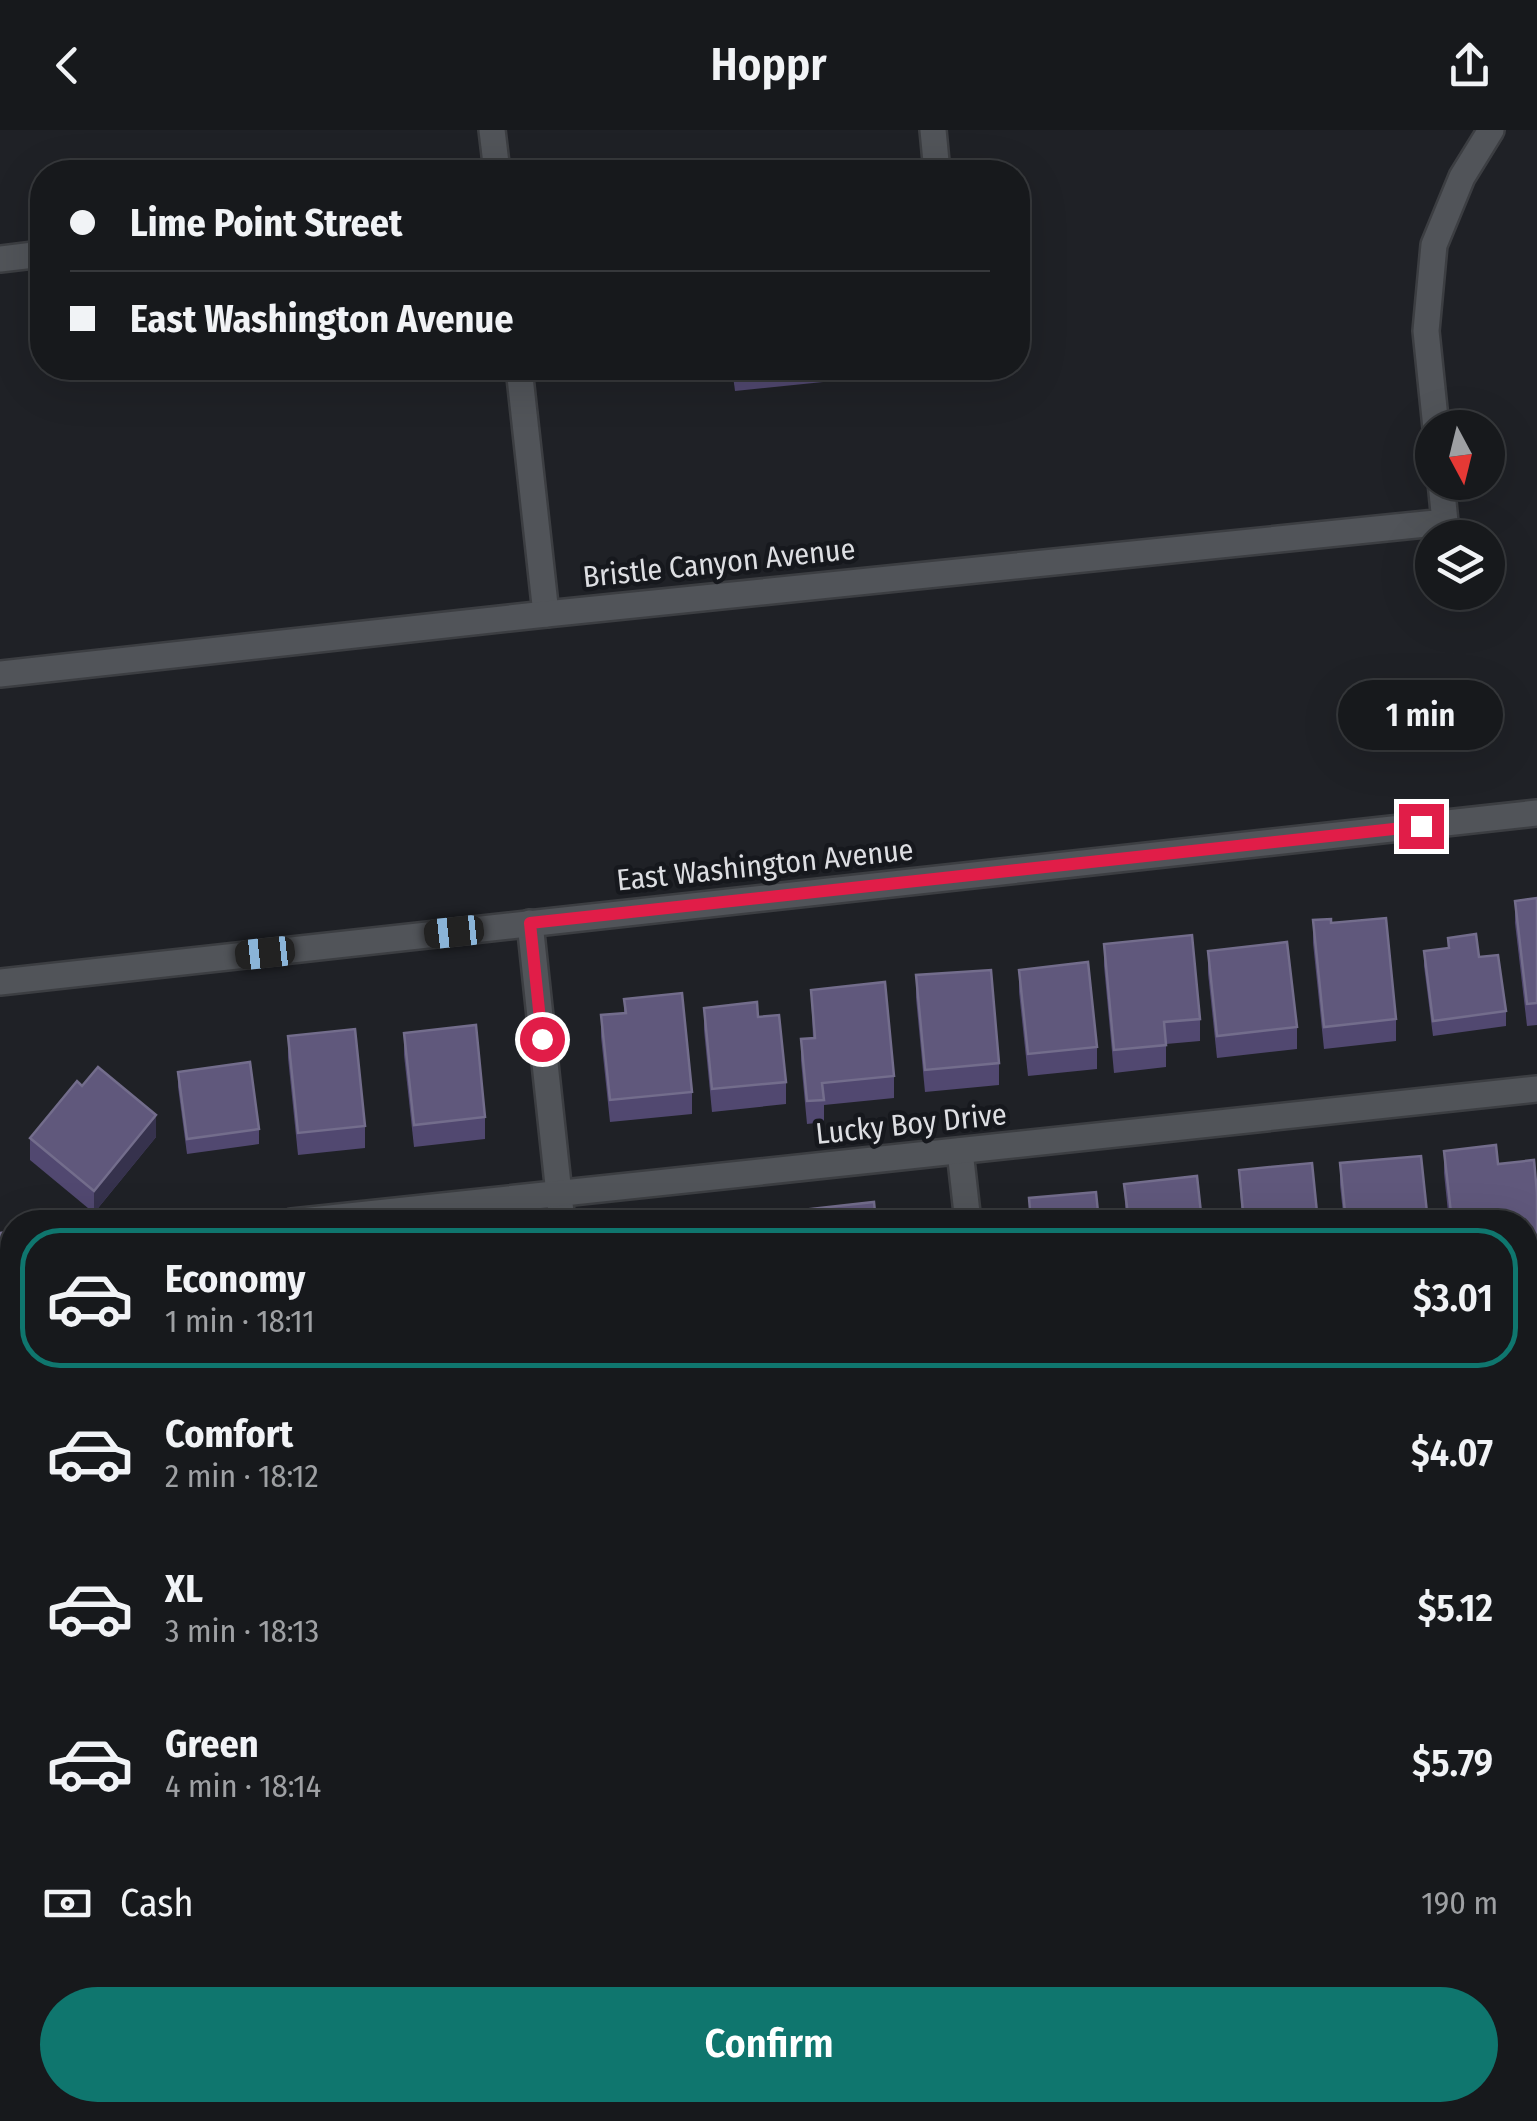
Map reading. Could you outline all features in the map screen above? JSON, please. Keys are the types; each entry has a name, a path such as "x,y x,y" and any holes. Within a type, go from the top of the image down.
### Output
{"street":[{"path":"492,130 495,160"},
{"path":"933,130 936,160"},
{"path":"1434,410 1426,331 1434,245 1462,177 1491,130"},
{"path":"0,258 30,255"},
{"path":"519,380 546,614"},
{"name":"Bristle Canyon Avenue","path":"0,674 1445,522 1443,500"},
{"name":"East Washington Avenue","path":"0,982 1537,813"},
{"path":"530,923 561,1210"},
{"name":"Lucky Boy Drive","path":"406,1210 1537,1089"},
{"path":"960,1151 967,1210"}],"building":[{"path":"1537,898 1537,1003 1527,1004 1515,901"},
{"path":"1386,918 1396,1019 1324,1027 1313,920 1331,919 1331,923"},
{"path":"1476,934 1479,957 1498,955 1506,1011 1433,1021 1424,951 1449,948 1448,938"},
{"path":"1192,935 1200,1019 1164,1022 1166,1045 1114,1050 1104,944"},
{"path":"1287,942 1297,1027 1217,1036 1208,951"},
{"path":"1088,962 1097,1047 1028,1054 1019,970"},
{"path":"991,970 999,1063 925,1070 916,975"},
{"path":"885,982 894,1076 822,1083 824,1100 807,1101 801,1039 815,1038 811,990"},
{"path":"682,993 692,1092 610,1100 601,1015 626,1013 624,999"},
{"path":"757,1002 758,1017 779,1015 786,1082 712,1089 704,1008"},
{"path":"476,1025 485,1117 414,1125 404,1033"},
{"path":"355,1029 365,1126 298,1133 288,1036"},
{"path":"250,1062 259,1129 187,1139 178,1072"},
{"path":"98,1067 156,1115 94,1191 30,1138 77,1081 82,1086"},
{"path":"1496,1145 1498,1164 1534,1160 1537,1210 1451,1210 1444,1151"},
{"path":"1421,1156 1427,1210 1345,1210 1340,1163"},
{"path":"1312,1163 1317,1210 1243,1210 1239,1170"},
{"path":"1197,1176 1201,1210 1127,1210 1124,1184"},
{"path":"1096,1192 1098,1210 1030,1210 1029,1198"},
{"path":"874,1202 875,1210 801,1210"}],"route":[{"path":"542,1039 530,923 1421,826"}]}
